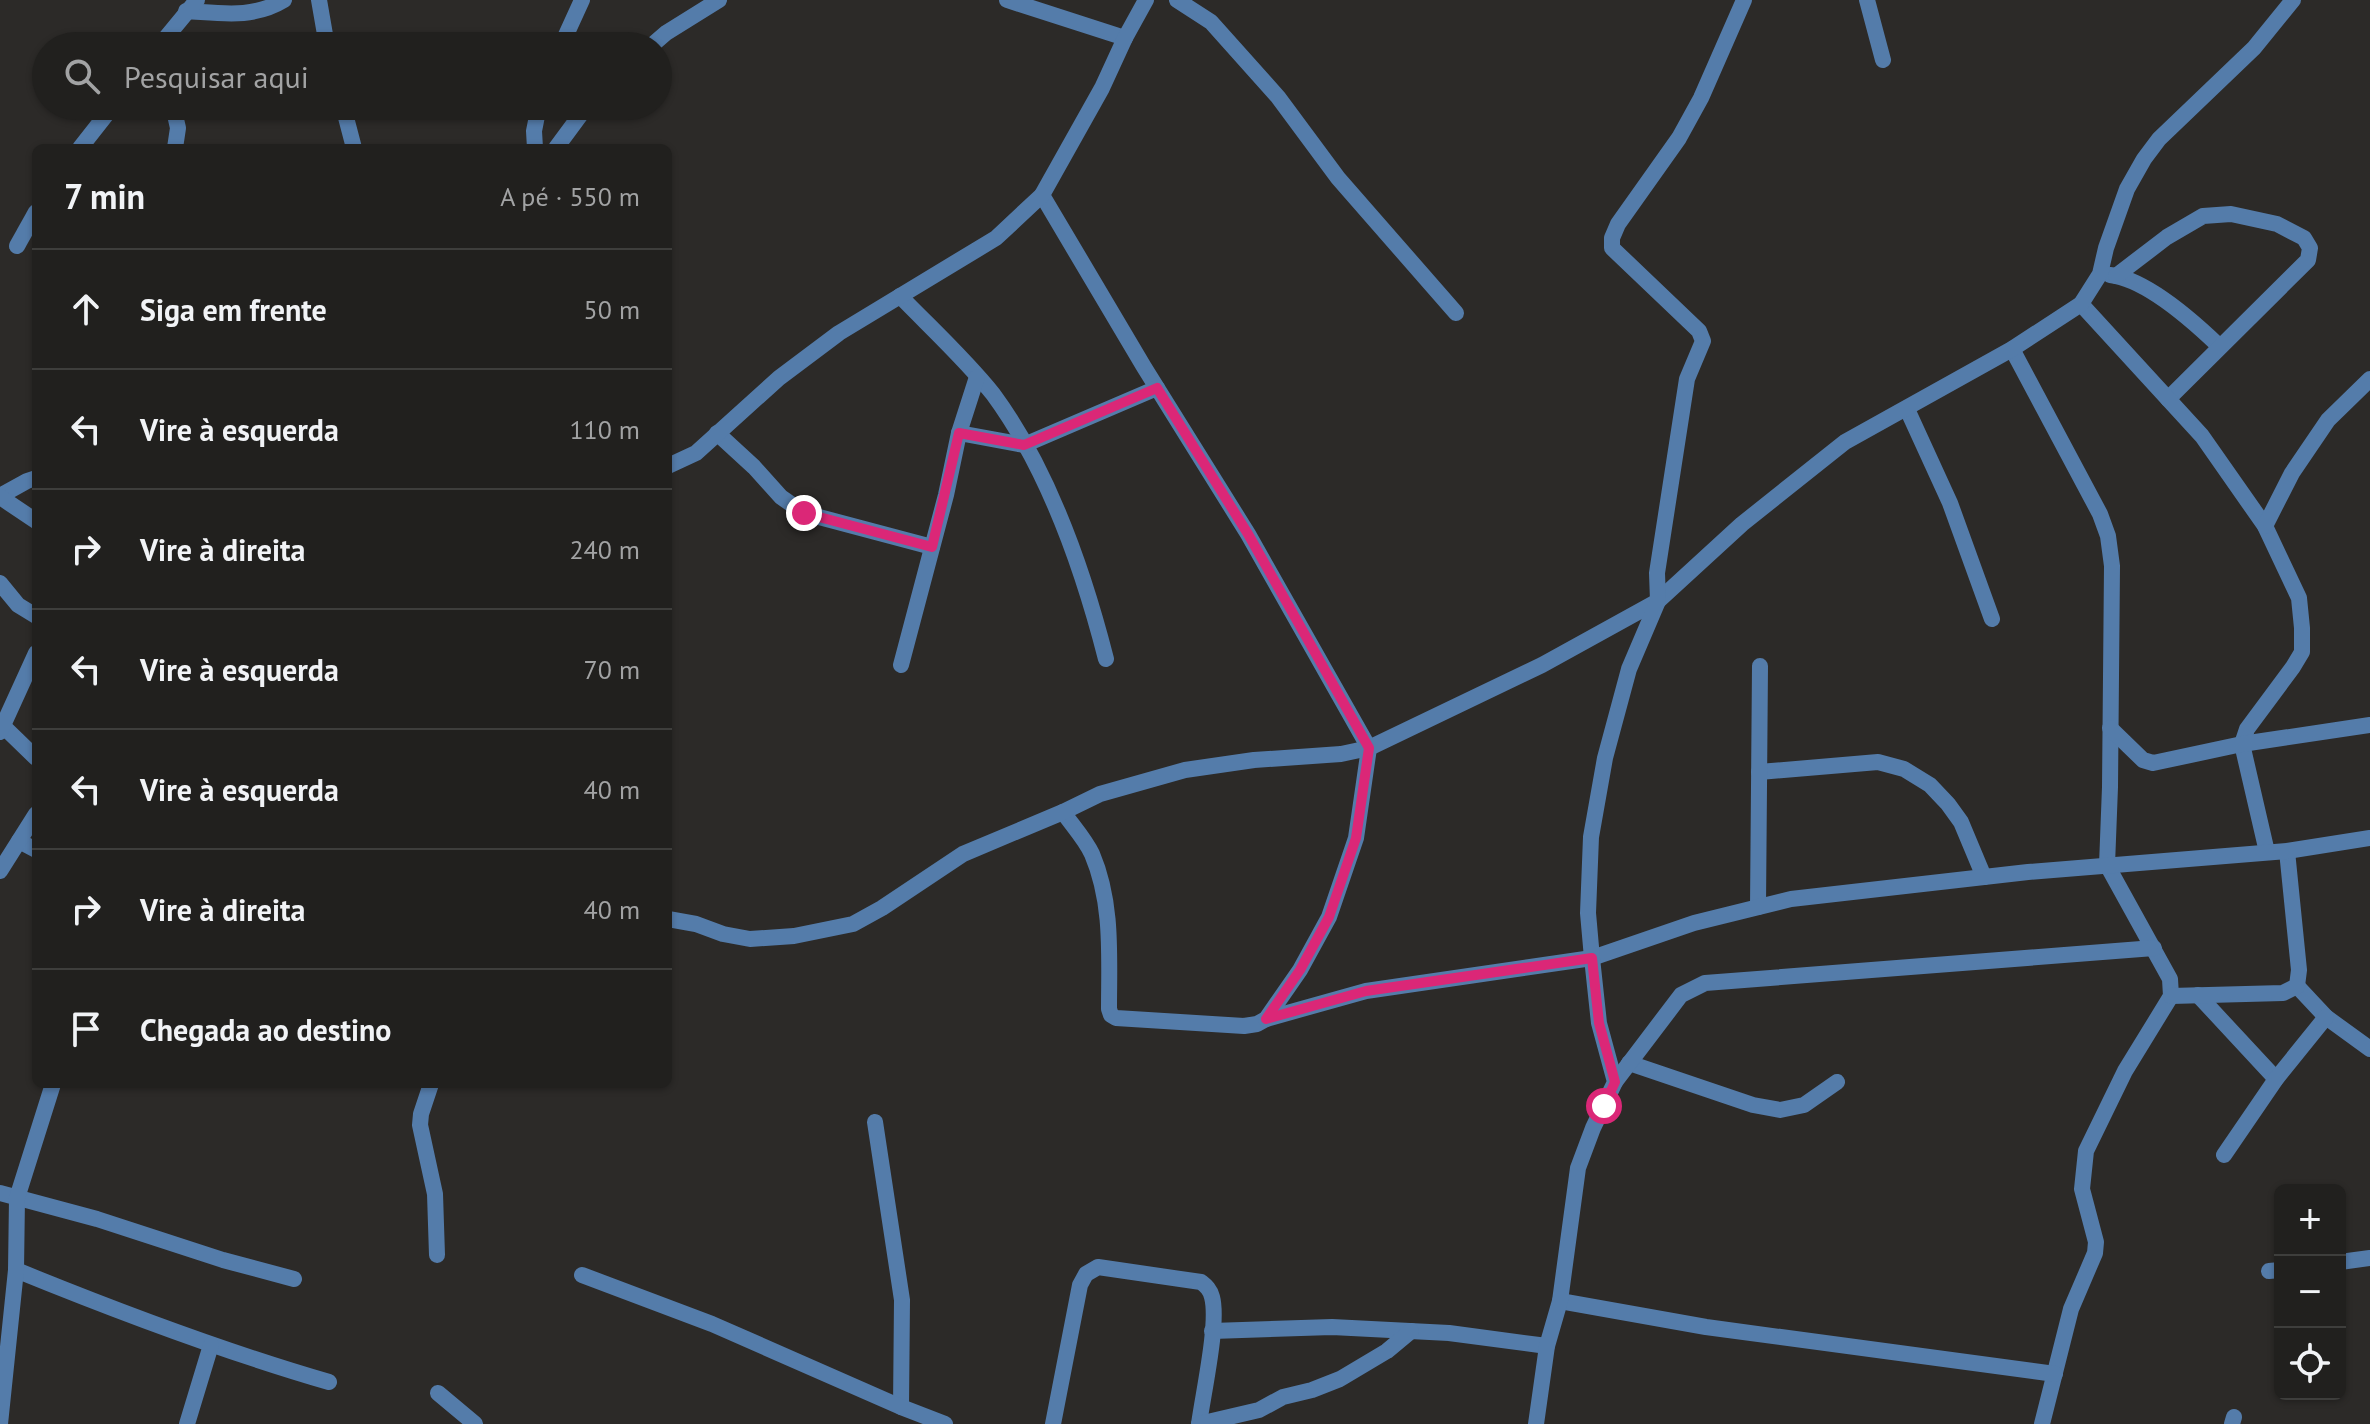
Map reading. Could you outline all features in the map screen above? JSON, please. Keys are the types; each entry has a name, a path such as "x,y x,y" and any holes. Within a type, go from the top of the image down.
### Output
{"street":[{"path":"171,32 192,6 241,13 268,10 284,0"},
{"path":"319,0 325,32"},
{"path":"567,32 582,0"},
{"path":"668,32 719,0"},
{"path":"1007,0 1125,38"},
{"path":"672,464 696,453 779,378 839,333 996,238 1042,195 1102,88 1146,0"},
{"path":"1177,0 1211,22 1278,97 1338,178 1456,313"},
{"path":"1615,1082 1599,1023 1592,958 1588,913 1591,837 1605,758 1629,669 1658,601 1657,573 1687,379 1703,341 1699,331 1612,248 1612,238 1618,224 1679,138 1694,111 1744,0"},
{"path":"1867,0 1883,60"},
{"path":"2108,275 2106,248 2123,201 2144,159 2159,139 2254,48 2293,0"},
{"path":"83,144 102,120"},
{"path":"176,120 176,144"},
{"path":"347,120 353,144"},
{"path":"535,144 536,120"},
{"path":"559,144 577,120"},
{"path":"1042,195 1248,534 1369,748 1356,838 1329,917 1300,970 1266,1019"},
{"path":"672,920 750,939 794,936 853,924 963,854 1100,794 1185,770 1254,760 1341,754 1369,748 1542,665 1658,601 1742,524 1845,442 2012,349 2081,304 2108,275 2203,216 2231,214 2277,224 2304,238 2310,248 2308,260 2168,399"},
{"path":"17,246 32,219"},
{"path":"2108,275 2148,290 2188,316 2219,346"},
{"path":"900,296 992,394 1024,445 1063,523 1082,572 1106,659"},
{"path":"2081,304 2202,436 2265,526 2299,598 2302,652 2247,729 2242,744 2267,852"},
{"path":"2012,349 2100,514 2108,536 2112,566 2107,865 2170,979 2171,996 2125,1071 2086,1151 2082,1189 2096,1242 2095,1253 2071,1309 2042,1424"},
{"path":"901,665 959,433 977,377"},
{"path":"2265,526 2292,473 2328,420 2370,379"},
{"path":"959,433 1024,445 1157,388"},
{"path":"1907,409 1950,503 1992,619"},
{"path":"717,433 781,497 804,513 932,547"},
{"path":"32,479 0,496 32,518"},
{"path":"0,583 18,605 32,614"},
{"path":"32,662 2,729 32,755"},
{"path":"1758,907 1760,666"},
{"path":"2110,728 2143,760 2153,763 2242,744 2370,725"},
{"path":"1759,772 1878,762 1904,769 1930,785 1948,804 1961,822 1984,877"},
{"path":"1063,812 1090,850 1101,882 1110,935 1111,1015 1116,1018 1244,1026 1366,991 1592,958 1694,923 1791,899 2107,865 2287,851 2370,838"},
{"path":"0,871 32,820"},
{"path":"19,841 32,848"},
{"path":"2287,851 2299,970 2297,986"},
{"path":"1536,1424 1547,1346 1560,1301 1578,1168 1615,1082 1681,995 1705,983 2154,948"},
{"path":"2171,996 2283,993 2297,986"},
{"path":"2297,986 2326,1017 2370,1049"},
{"path":"2198,995 2276,1079"},
{"path":"2224,1155 2276,1079 2326,1017"},
{"path":"1629,1063 1753,1105 1780,1110 1804,1105 1837,1082"},
{"path":"0,1424 16,1270 17,1198 52,1088"},
{"path":"428,1088 420,1125 435,1194 437,1255"},
{"path":"875,1122 902,1300 901,1407"},
{"path":"0,1193 294,1279"},
{"path":"2346,1261 2370,1258"},
{"path":"1053,1424 1080,1285 1086,1274 1098,1267 1201,1282 1210,1290 1213,1300 1212,1331 1199,1424 1259,1410 1283,1397 1340,1379 1387,1351 1411,1331"},
{"path":"16,1270 211,1345 329,1382"},
{"path":"582,1275 712,1324 945,1424"},
{"path":"1560,1301 1706,1327 2055,1374"},
{"path":"1212,1331 1332,1327 1449,1333 1547,1346"},
{"path":"187,1424 211,1345"},
{"path":"438,1393 475,1424"}],"route":[{"path":"804,513 932,547 959,433 1024,445 1157,388 1248,534 1369,748 1356,838 1329,917 1300,970 1266,1019 1366,991 1592,958 1599,1023 1615,1082 1604,1106"}]}
